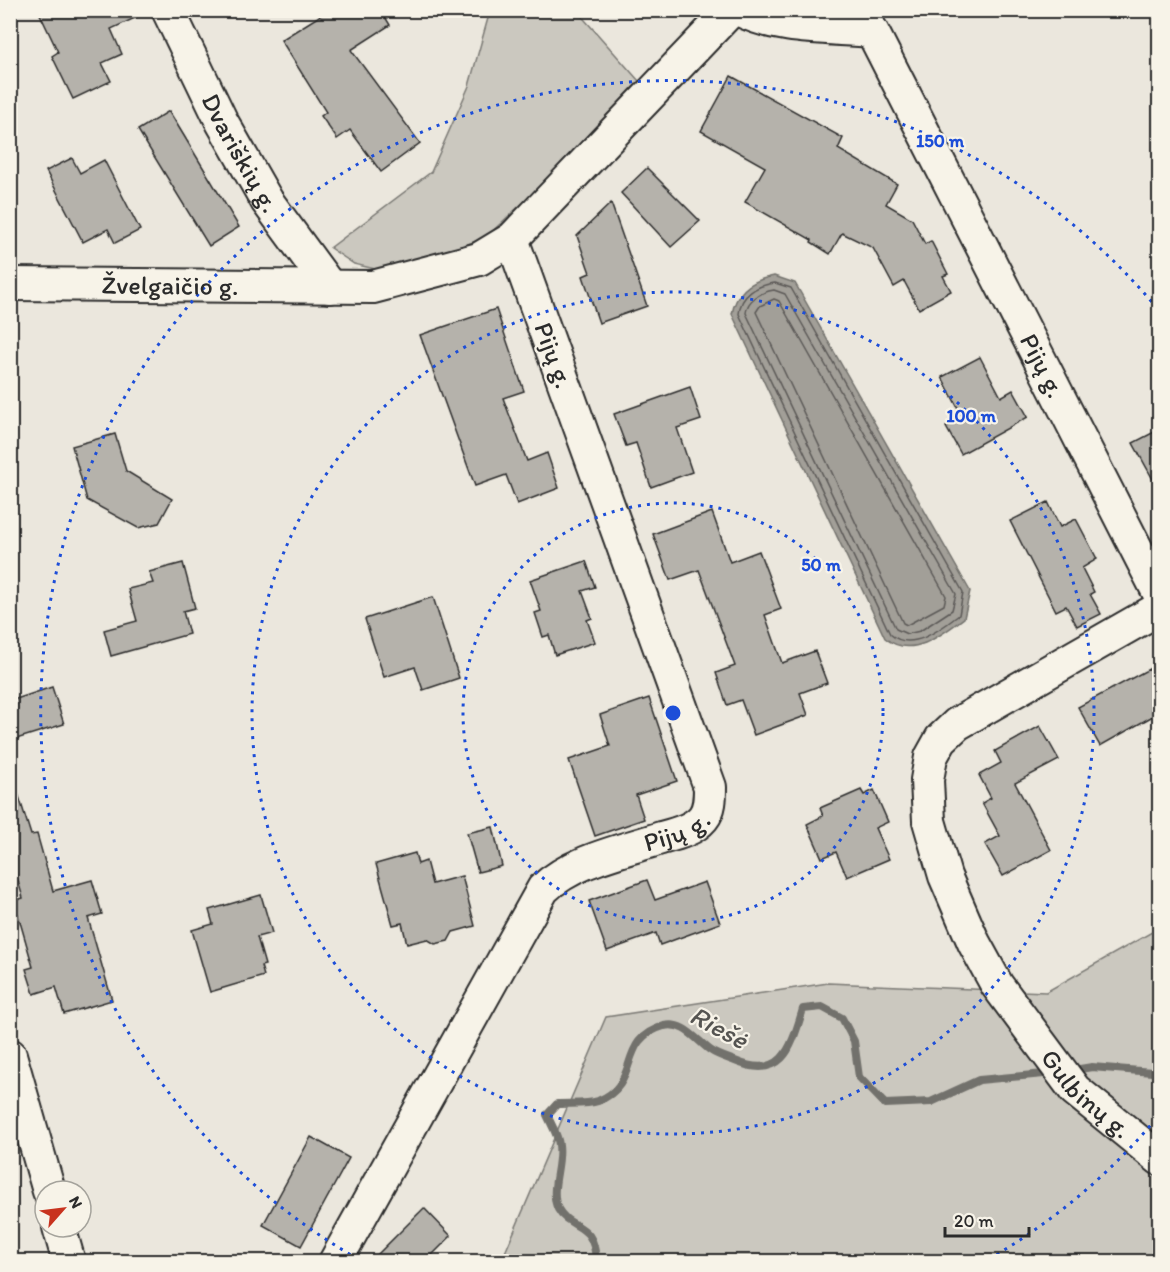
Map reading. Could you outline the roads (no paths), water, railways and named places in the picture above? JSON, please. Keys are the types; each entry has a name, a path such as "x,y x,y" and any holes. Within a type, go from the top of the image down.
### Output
{"street":[{"name":"Dvariškių g.","path":"168,10 222,122 267,201 330,287"},
{"name":"Žvelgaičio g.","path":"10,284 373,287 479,259 512,239 731,10"},
{"name":"Pijų g.","path":"740,10 756,19 787,24 872,31 1160,595"},
{"name":"Pijų g.","path":"335,1262 543,889 555,878 574,867 687,830 703,818 709,806 710,787 512,239"},
{"name":"Gulbinų g.","path":"1160,608 957,724 941,739 931,757 927,780 929,821 945,876 974,943 997,985 1075,1090 1160,1159"},
{"path":"10,1055 46,1179"},
{"path":"62,1239 69,1262"}],"water":[{"path":"774,276 795,283 970,591 964,618 926,643 905,647 885,638 732,314 737,299 746,288 759,280"}],"waterway":[{"name":"Riešė","path":"596,1262 595,1249 587,1233 569,1221 558,1209 555,1186 559,1145 547,1115 557,1104 594,1102 612,1093 626,1073 639,1041 664,1026 678,1026 684,1029 710,1050 722,1056 751,1066 764,1067 774,1064 789,1048 803,1009 822,1007 842,1018 854,1041 859,1077 885,1104 931,1102 979,1080 1055,1073"},
{"name":"Riešė","path":"1068,1071 1092,1067 1152,1072 1160,1069"}]}
